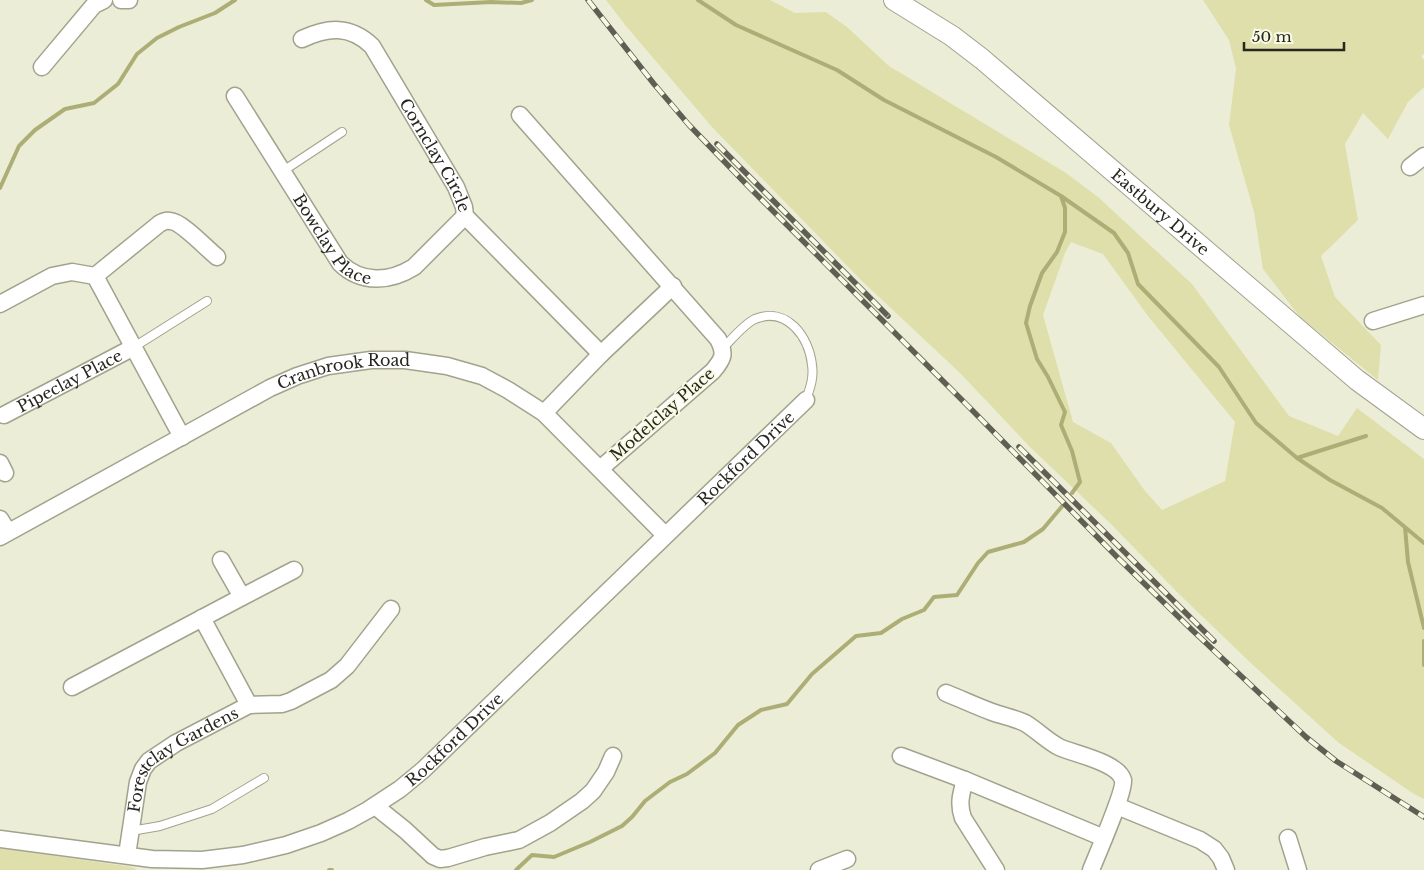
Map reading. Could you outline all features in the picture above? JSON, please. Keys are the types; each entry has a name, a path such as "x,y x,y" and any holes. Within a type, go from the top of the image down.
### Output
{"street":[{"path":"42,67 94,5 104,0"},
{"path":"121,0 129,0"},
{"name":"Eastbury Drive","path":"894,0 952,36 982,59 1342,368 1424,430"},
{"name":"Cornclay Circle","path":"302,39 316,32 337,29 364,38 372,46 456,187 464,207 465,216 601,354"},
{"name":"Bowclay Place","path":"236,96 340,263 348,271 358,275 382,279 406,272 414,267 465,216"},
{"name":"Modelclay Place","path":"520,115 673,286 718,338 723,348 722,360 712,372 600,469"},
{"path":"1410,167 1424,156"},
{"path":"0,304 52,276 72,272 95,276 164,221 171,220 179,224 217,257"},
{"name":"Pipeclay Place","path":"95,276 182,437"},
{"path":"544,413 601,354 673,286"},
{"path":"1372,320 1424,305"},
{"name":"Pipeclay Place","path":"4,416 134,347"},
{"name":"Cranbrook Road","path":"3,530 182,437 270,388 297,376 328,366 371,360 405,360 447,366 482,376 544,413 665,535"},
{"name":"Rockford Drive","path":"0,838 127,855 152,865 243,855 286,845 348,821 400,789 423,770 806,400"},
{"path":"221,560 242,597"},
{"path":"72,687 294,570"},
{"name":"Forestclay Gardens","path":"127,855 138,782 143,768 149,760 176,743 249,705 282,704 331,680 347,666 391,609"},
{"name":"Forestclay Gardens","path":"202,618 249,705"},
{"path":"946,693 991,712 1019,721 1034,729 1053,744 1113,769 1123,779 1117,806 1091,870"},
{"path":"375,806 433,856 440,859 448,858 485,847 519,840 550,822 582,801 593,791 606,772 613,756"},
{"path":"901,756 965,780 1104,838"},
{"path":"965,780 960,801 963,818 996,870"},
{"path":"1117,806 1200,840 1214,849 1221,858 1226,870"},
{"path":"1288,838 1298,870"},
{"path":"819,870 847,859"}],"lane":[{"path":"283,171 342,132"},
{"path":"134,347 207,300"},
{"path":"723,348 748,324 756,319 770,316 778,317 794,325 803,336 813,366 812,380 806,400"},
{"path":"131,831 160,826 212,809 264,778"}],"green space":[{"path":"606,0 770,0 795,13 826,12 847,27 889,66 1066,173 1098,197 1192,284 1289,416 1338,436 1357,408 1424,459 1424,799 1339,743 1254,666 1179,594 1112,525 1029,446 959,372 862,281 712,127","holes":["1071,242 1103,254 1148,316 1235,422 1225,481 1162,510 1145,491 1111,443 1073,422 1043,315 1065,253"]},
{"path":"1203,0 1424,0 1424,54 1421,56 1424,60 1424,87 1408,102 1388,139 1363,113 1345,144 1358,220 1321,256 1335,297 1381,345 1378,380 1300,317 1263,269 1254,212 1229,125 1236,69 1229,40"},
{"path":"0,848 132,867 137,870 0,870"}],"waterway":[{"path":"0,188 19,146 35,130 65,109 94,103 118,84 137,54 157,38 215,13 235,0"},
{"path":"426,0 434,5 491,2 521,3 532,0"},
{"path":"698,0 736,25 837,70 884,100 996,157 1061,196 1114,233 1128,253 1138,284 1219,367 1256,423 1297,458 1330,480 1382,508 1424,543"},
{"path":"1061,196 1065,208 1065,232 1057,252 1042,273 1026,323 1037,359 1065,412 1061,425 1072,451 1080,482 1072,493"},
{"path":"1297,458 1366,436"},
{"path":"516,870 532,855 554,857 622,826 645,801 670,782 687,774 715,753 738,725 761,710 787,704 812,674 856,636 881,633 902,619 924,610 934,597 957,595 978,563 988,552 1024,542 1043,529 1064,504"},
{"path":"1405,527 1408,562 1424,628"},
{"path":"1424,641 1424,665"}],"railway":[{"path":"588,0 689,125 1120,560 1306,737 1336,761 1424,817"},
{"path":"717,144 888,316"},
{"path":"1019,447 1214,641"}]}
